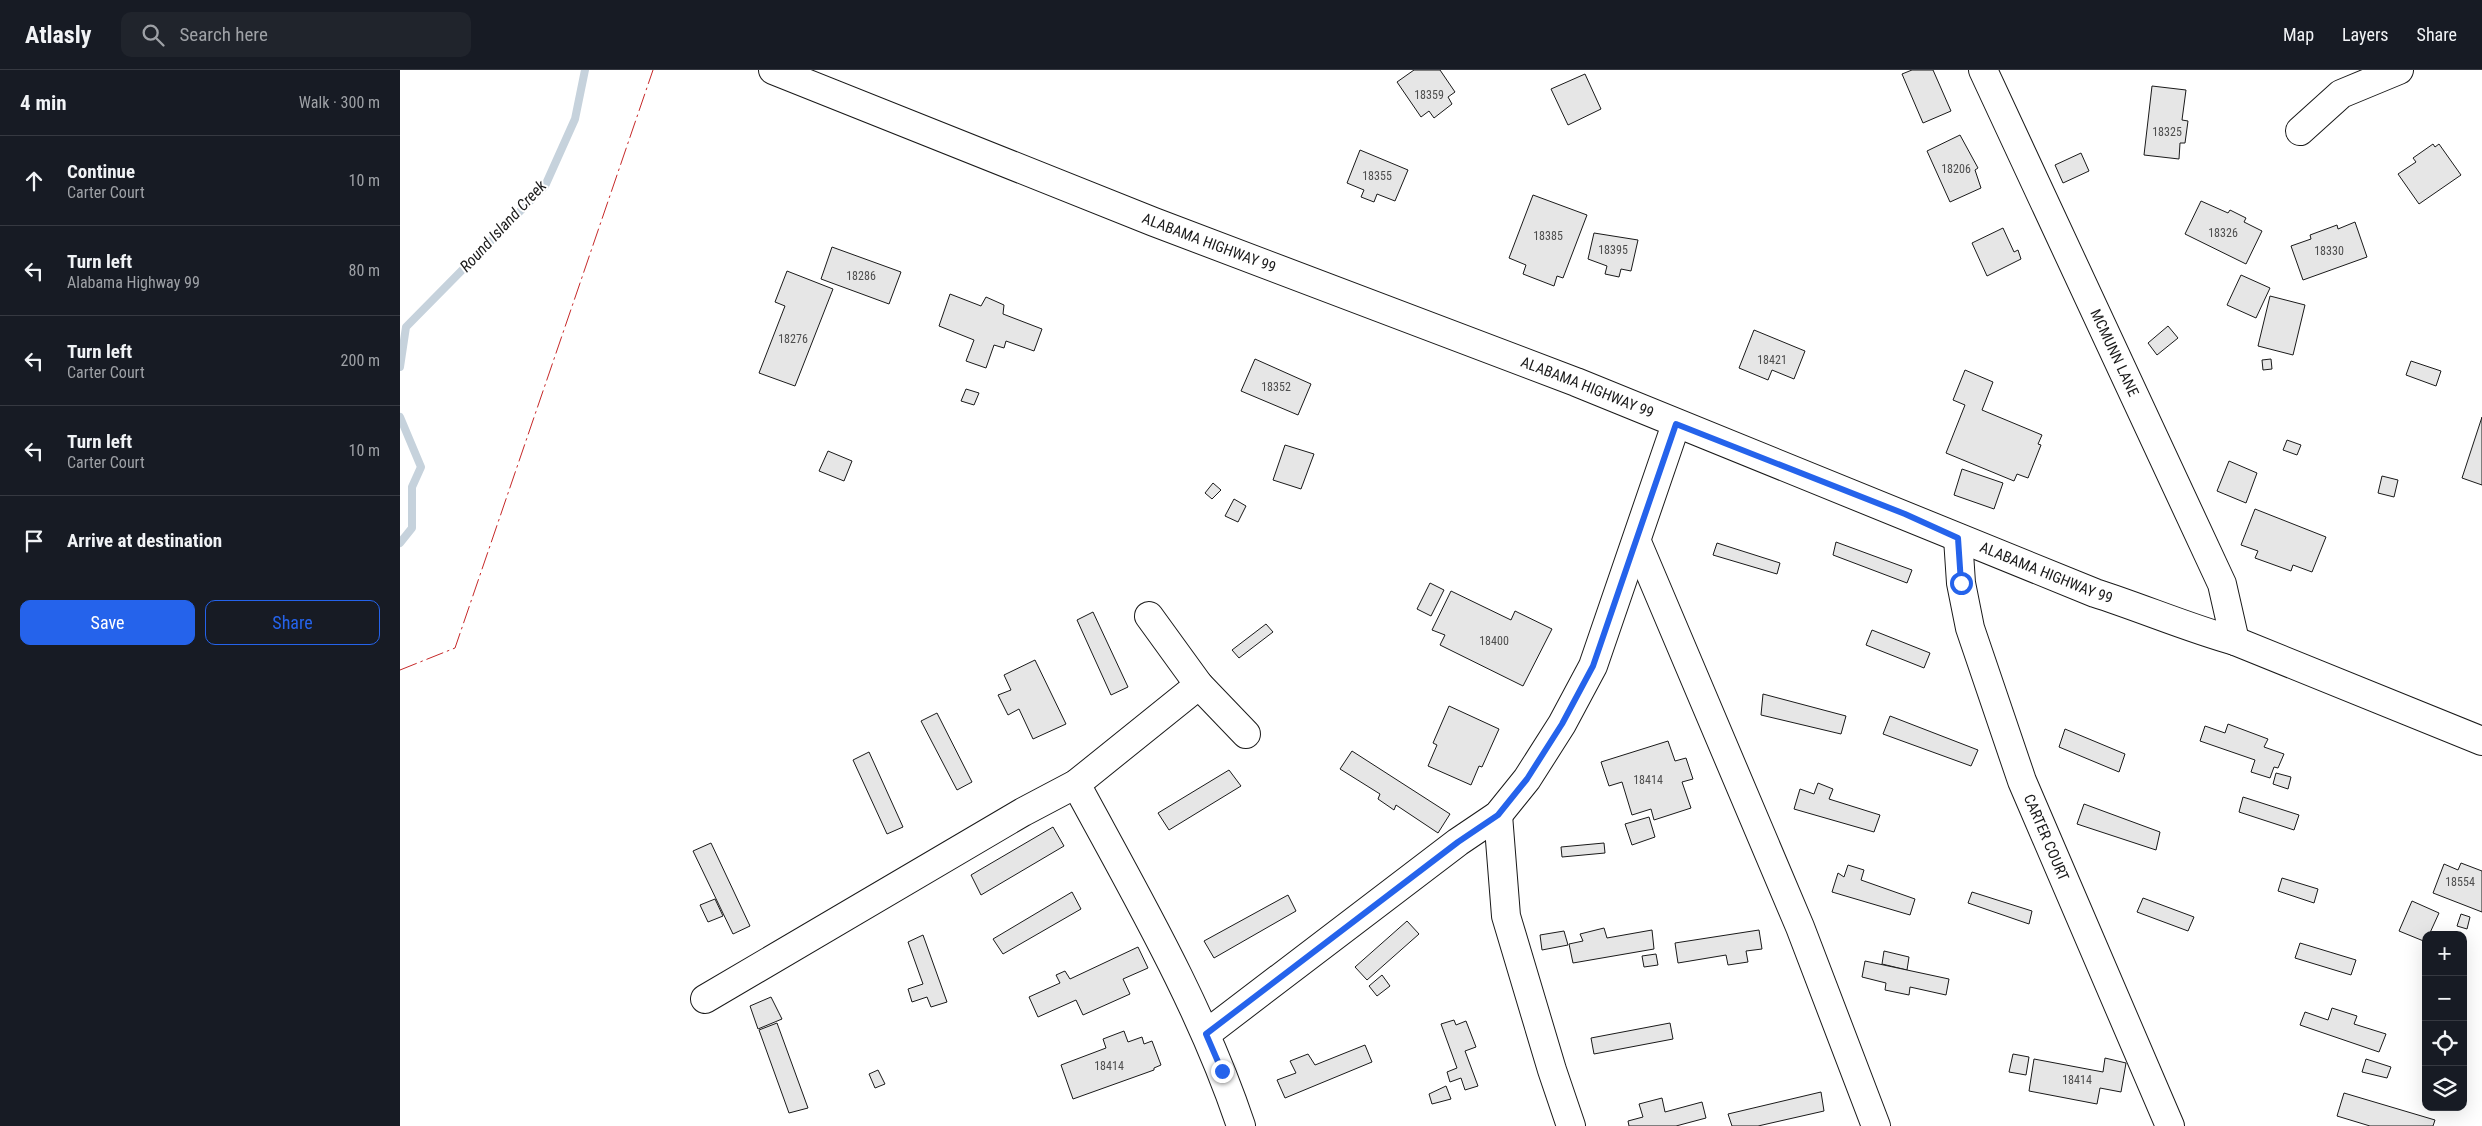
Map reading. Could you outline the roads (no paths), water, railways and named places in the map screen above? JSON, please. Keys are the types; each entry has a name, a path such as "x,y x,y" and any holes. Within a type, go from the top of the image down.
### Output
{"street":[{"name":"ALABAMA HIGHWAY 99","path":"773,70 1154,222 1576,382 1676,424 1905,514 1958,538 2025,563 2095,593 2144,608 2204,633 2235,641 2482,741"},
{"name":"MCMUNN LANE","path":"1982,70 2222,584 2235,641"},
{"path":"2300,131 2341,94 2399,70"},
{"path":"1206,1034 1458,842 1498,815 1527,779 1562,724 1593,666 1676,424"},
{"name":"CARTER COURT","path":"1958,538 1961,583 1970,628 2022,781 2170,1126"},
{"path":"1637,542 1800,927 1876,1126"},
{"path":"1149,616 1199,685 1246,734"},
{"path":"705,998 1023,812 1076,784 1199,685"},
{"path":"1076,784 1153,926 1206,1034 1222,1071 1241,1126"},
{"path":"1498,815 1506,916 1552,1070 1571,1126"}],"waterway":[{"name":"Round Island Creek","path":"400,367 406,327 545,186 575,119 585,70"},
{"name":"Round Island Creek","path":"400,417 421,467 412,487 412,528 400,543"}]}
